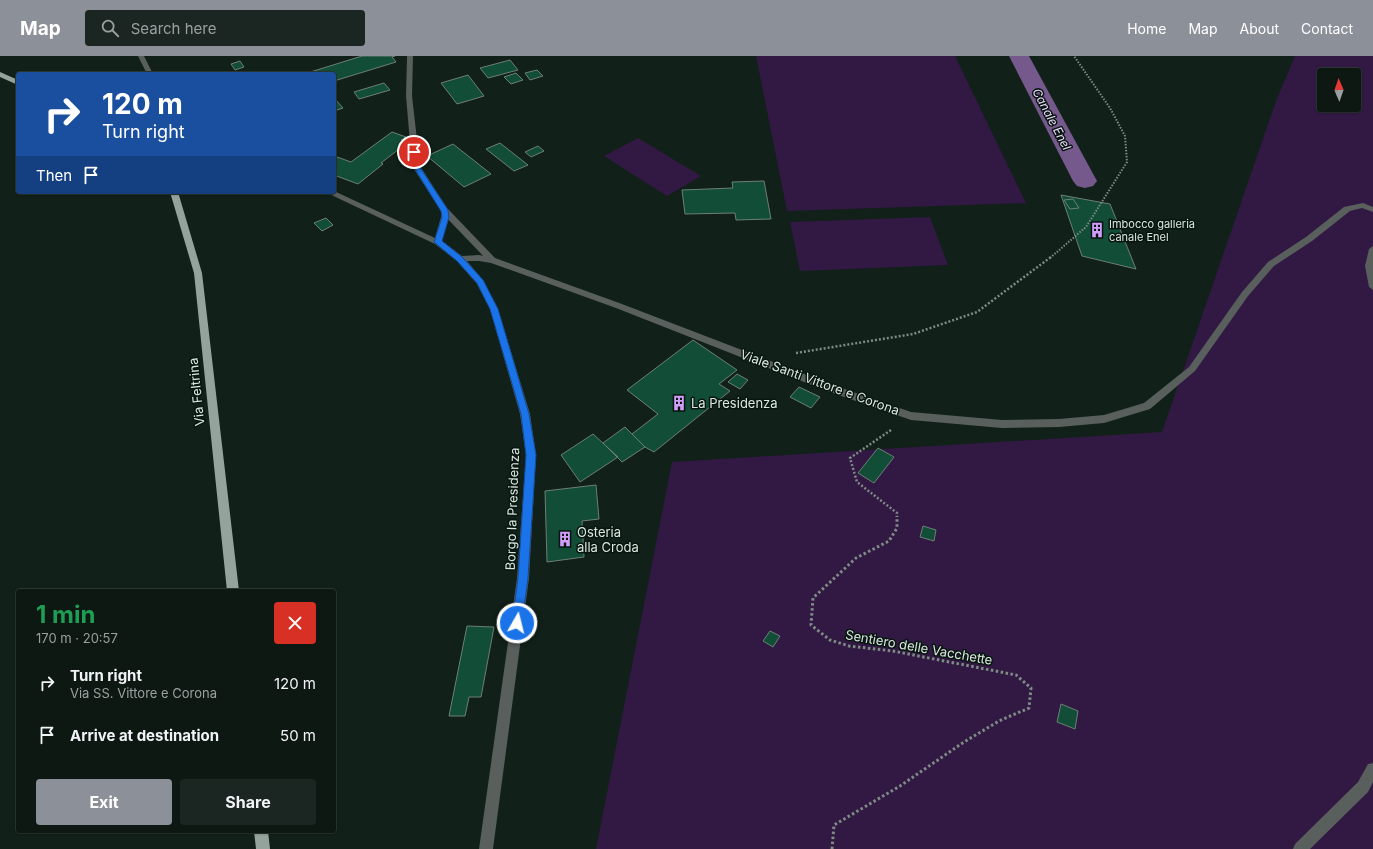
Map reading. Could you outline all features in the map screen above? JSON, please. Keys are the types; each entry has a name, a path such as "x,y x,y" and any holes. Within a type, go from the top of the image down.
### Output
{"main road":[{"path":"0,74 16,82"},
{"name":"Via Feltrina","path":"175,194 198,273 234,589"},
{"path":"261,833 263,849"}],"street":[{"path":"141,56 149,72"},
{"path":"410,56 409,96 416,166 445,210 492,260"},
{"name":"Borgo la Presidenza","path":"333,194 438,242 460,259 480,282 494,309 525,414 531,455 523,578 486,849"},
{"name":"Viale Santi Vittore e Corona","path":"460,259 480,258 492,260 626,308 830,388 911,416 1002,424 1059,423 1104,419 1147,406 1192,369 1245,294 1271,264 1309,239 1347,209 1363,205 1373,210"},
{"path":"438,242 445,217 445,210"},
{"path":"1373,249 1369,266 1373,286"},
{"path":"1300,849 1363,787 1373,769"}],"path":[{"path":"791,354 913,334 977,312 1042,265 1086,227 1127,162 1125,136 1110,108 1074,56"},
{"name":"Sentiero delle Vacchette","path":"832,849 834,825 900,786 964,742 999,721 1028,708 1031,688 1016,675 893,651 850,646 830,640 811,625 813,598 856,558 889,541 896,528 897,513 857,482 850,458 911,416"}],"shaded area":[{"path":"756,56 955,56 1026,203 787,211"},
{"path":"1295,56 1373,56 1373,849 596,849 672,462 1162,432 1276,101"},
{"path":"638,138 701,176 667,196 604,156"},
{"path":"930,217 948,265 800,271 790,222"}],"building":[{"path":"362,56 395,56 392,57 396,62 336,80 336,72 310,72"},
{"path":"510,60 518,70 488,78 480,68"},
{"path":"240,61 244,67 235,70 231,64"},
{"path":"537,70 543,76 530,80 525,73"},
{"path":"516,73 523,80 511,84 504,77"},
{"path":"468,75 484,96 457,104 441,83"},
{"path":"384,83 390,90 359,99 354,92"},
{"path":"336,100 343,108 336,110"},
{"path":"392,132 406,137 401,140 408,142 381,163 383,164 358,184 336,176 336,158 351,162"},
{"path":"500,143 528,165 514,171 486,149"},
{"path":"453,144 491,174 464,187 427,156"},
{"path":"538,146 544,151 531,157 525,152"},
{"path":"764,181 771,219 736,220 735,213 685,214 682,190 733,188 732,182"},
{"name":"Imbocco galleria canale Enel","path":"1061,195 1110,204 1136,269 1082,256"},
{"path":"1073,199 1079,208 1070,209 1064,200"},
{"path":"326,218 333,225 322,231 314,223"},
{"name":"La Presidenza","path":"693,340 737,370 719,384 730,391 654,452 645,447 632,434 658,414 627,390"},
{"path":"737,374 748,380 740,389 728,382"},
{"path":"799,387 820,397 811,408 790,397"},
{"path":"625,427 645,447 622,462 603,443"},
{"path":"593,434 618,457 580,482 561,455"},
{"path":"878,448 894,457 874,483 858,473"},
{"name":"Osteria alla Croda","path":"596,485 599,519 582,521 584,557 547,562 545,491"},
{"path":"923,526 936,530 934,541 920,537"},
{"path":"467,626 494,627 481,697 469,697 465,716 449,716"},
{"path":"770,631 780,636 773,647 763,641"},
{"path":"1061,704 1078,711 1075,729 1057,722"}],"waterway":[{"name":"Canale Enel","path":"1019,56 1085,181"}],"place":[{"name":"Imbocco galleria canale Enel","path":"1097,230"},
{"name":"La Presidenza","path":"679,403"},
{"name":"Osteria alla Croda","path":"565,539"}],"route":[{"path":"414,152 416,166 445,210 445,217 438,242 460,259 480,282 494,309 525,414 531,455 523,578 517,623"}]}
